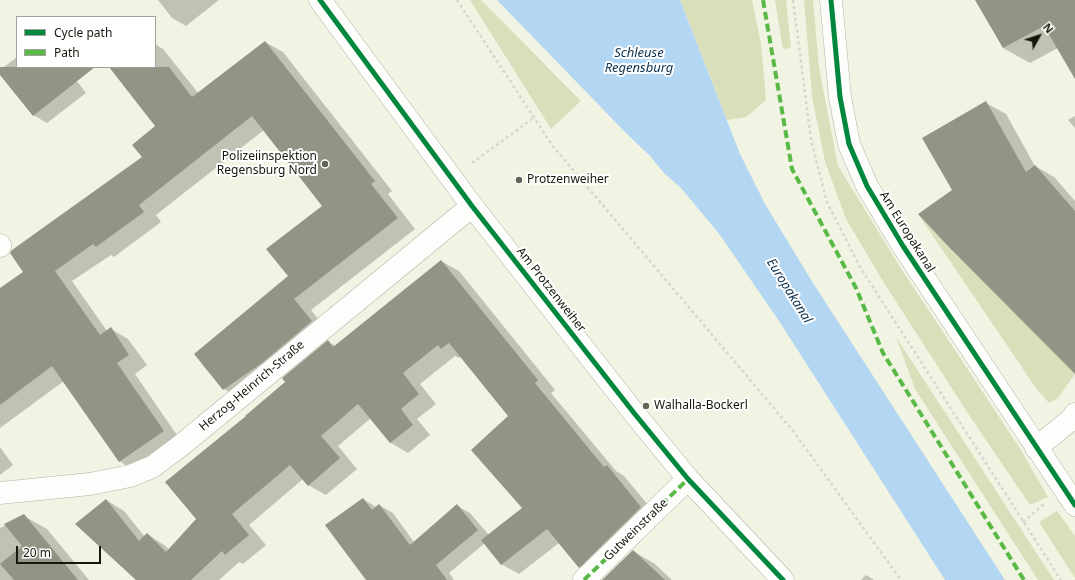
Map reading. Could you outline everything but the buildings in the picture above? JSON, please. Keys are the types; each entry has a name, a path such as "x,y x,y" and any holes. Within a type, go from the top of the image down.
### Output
{"street":[{"name":"Am Protzenweiher","path":"320,0 450,178 634,413 688,478 782,580"},
{"name":"Am Europakanal","path":"831,0 840,97 847,136 867,186 903,246 1075,505"},
{"name":"Herzog-Heinrich-Straße","path":"0,493 90,484 130,476 152,467 179,447 472,206"},
{"path":"1036,448 1073,418 1075,414"},
{"name":"Gutweinstraße","path":"584,580 688,478"}],"path":[{"path":"457,0 552,145 794,432 901,580"},
{"path":"793,0 811,140 827,202 860,267 1061,580"},
{"path":"450,178 534,117"}],"green space":[{"path":"470,0 481,0 581,101 551,129"},
{"path":"680,0 752,0 761,44 766,100 746,117 727,120"},
{"path":"775,0 786,0 791,48 783,49"},
{"path":"804,0 813,0 819,68 838,166 902,270 1019,447 1048,497 1030,505 969,415 884,283 846,219 825,162 812,96"},
{"path":"918,214 1075,374 1058,398 1049,403 1036,388"},
{"path":"896,337 1054,580 1038,580 915,389"},
{"path":"1057,511 1075,536 1075,578 1039,522"}],"water":[{"name":"Schleuse Regensburg","path":"497,0 680,0 740,154 765,204 813,283 1005,580 945,580 779,321 720,235 681,188 664,173 651,157"}],"marked path":[{"path":"763,0 792,169 856,288 883,353 1024,580"},
{"path":"584,580 688,479"}],"cycle path":[{"path":"320,0 472,206 634,413 688,479 783,580"},
{"path":"831,0 840,97 849,144 867,186 903,246 1075,505"}],"place":[{"name":"Polizeiinspektion Regensburg Nord","path":"325,164"},
{"name":"Protzenweiher","path":"519,180"},
{"name":"Walhalla-Bockerl","path":"646,406"}],"water label":[{"name":"Europakanal","path":"789,291"}]}
